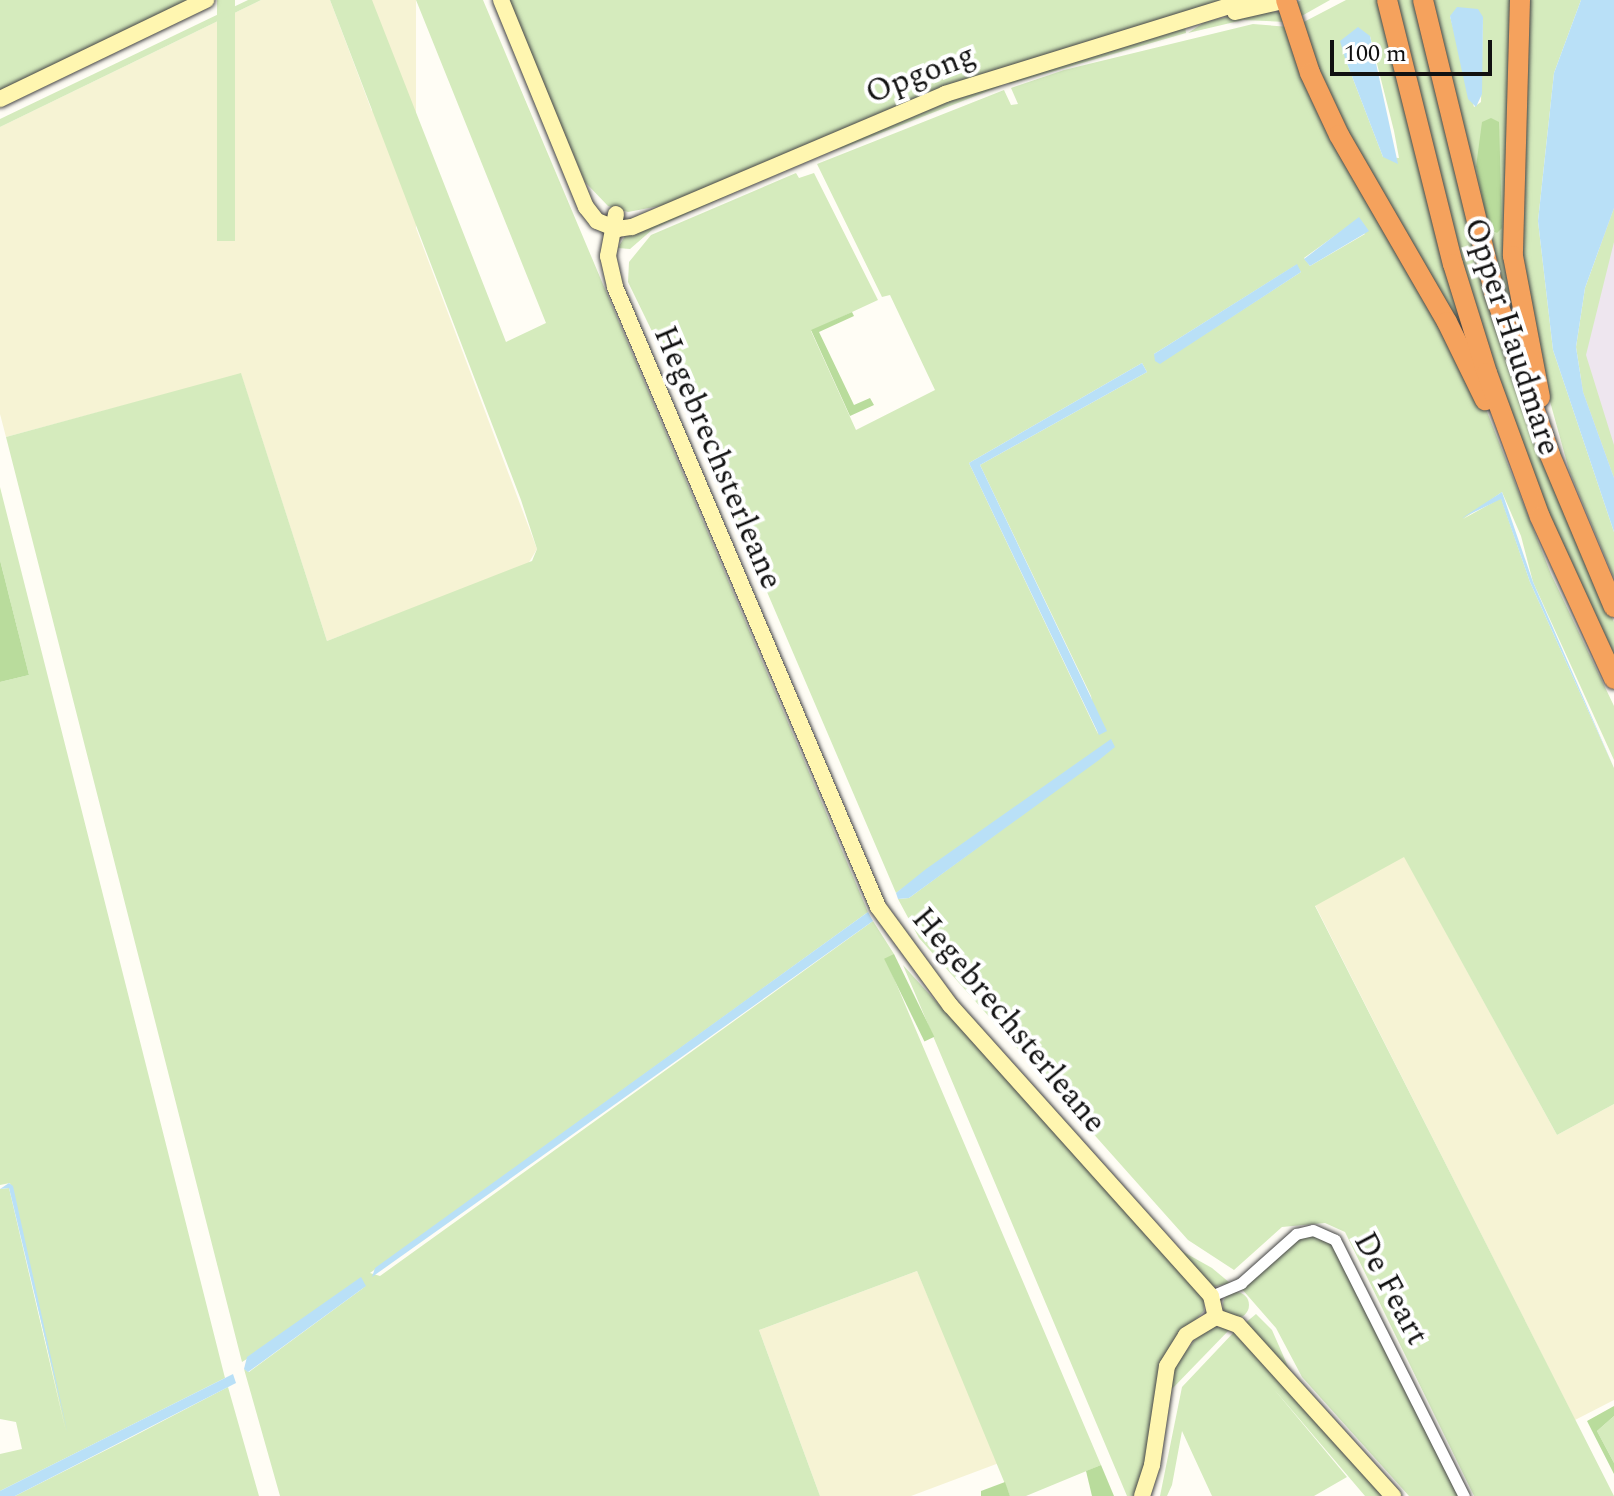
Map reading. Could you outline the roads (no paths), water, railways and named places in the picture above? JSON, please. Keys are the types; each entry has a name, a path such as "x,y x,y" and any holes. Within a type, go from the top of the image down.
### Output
{"highway":[{"path":"1287,0 1332,123 1492,402"},
{"name":"Opper Haudmare","path":"1387,0 1453,264 1492,402 1614,679"},
{"name":"Opper Haudmare","path":"1423,0 1461,169 1531,384 1550,455 1614,607"},
{"path":"1520,0 1513,256 1531,384"}],"street":[{"path":"0,99 206,0"},
{"path":"501,0 591,215 614,221"},
{"name":"Opgong","path":"1222,11 1248,0"},
{"name":"Opgong","path":"614,221 632,227 1000,74 1222,11 1287,0"},
{"name":"Hegebrechsterleane","path":"614,221 608,256 615,287 878,907 950,1005 1211,1296 1216,1317"},
{"name":"De Feart","path":"1211,1296 1241,1283 1296,1234 1313,1230 1335,1240 1464,1496"},
{"path":"1142,1496 1152,1465 1167,1366 1186,1335 1216,1317 1238,1325 1393,1496"}],"water":[{"path":"1581,0 1614,0 1614,208 1585,288 1576,347 1583,392 1614,478 1614,532 1553,350 1538,221 1554,73"},
{"path":"1457,7 1478,9 1483,17 1482,94 1476,107 1468,99 1450,16"},
{"path":"1358,27 1370,36 1398,164 1383,157 1340,41"},
{"path":"1359,217 1369,231 1310,266 1304,259"},
{"path":"1297,264 1301,272 1160,364 1155,361 1154,354"},
{"path":"1142,363 1147,372 980,465 1107,731 1099,735 969,463"},
{"path":"1502,492 1533,582 1614,768 1530,582 1501,499 1462,518"},
{"path":"1111,739 1115,747 1099,760 909,898 898,899 896,893 926,869"},
{"path":"868,912 873,921 372,1277 375,1268"},
{"path":"9,1183 13,1186 68,1434 9,1188 0,1189"},
{"path":"361,1277 366,1286 248,1372 244,1369 247,1357"},
{"path":"233,1374 236,1383 15,1496 0,1496 0,1491"}]}
